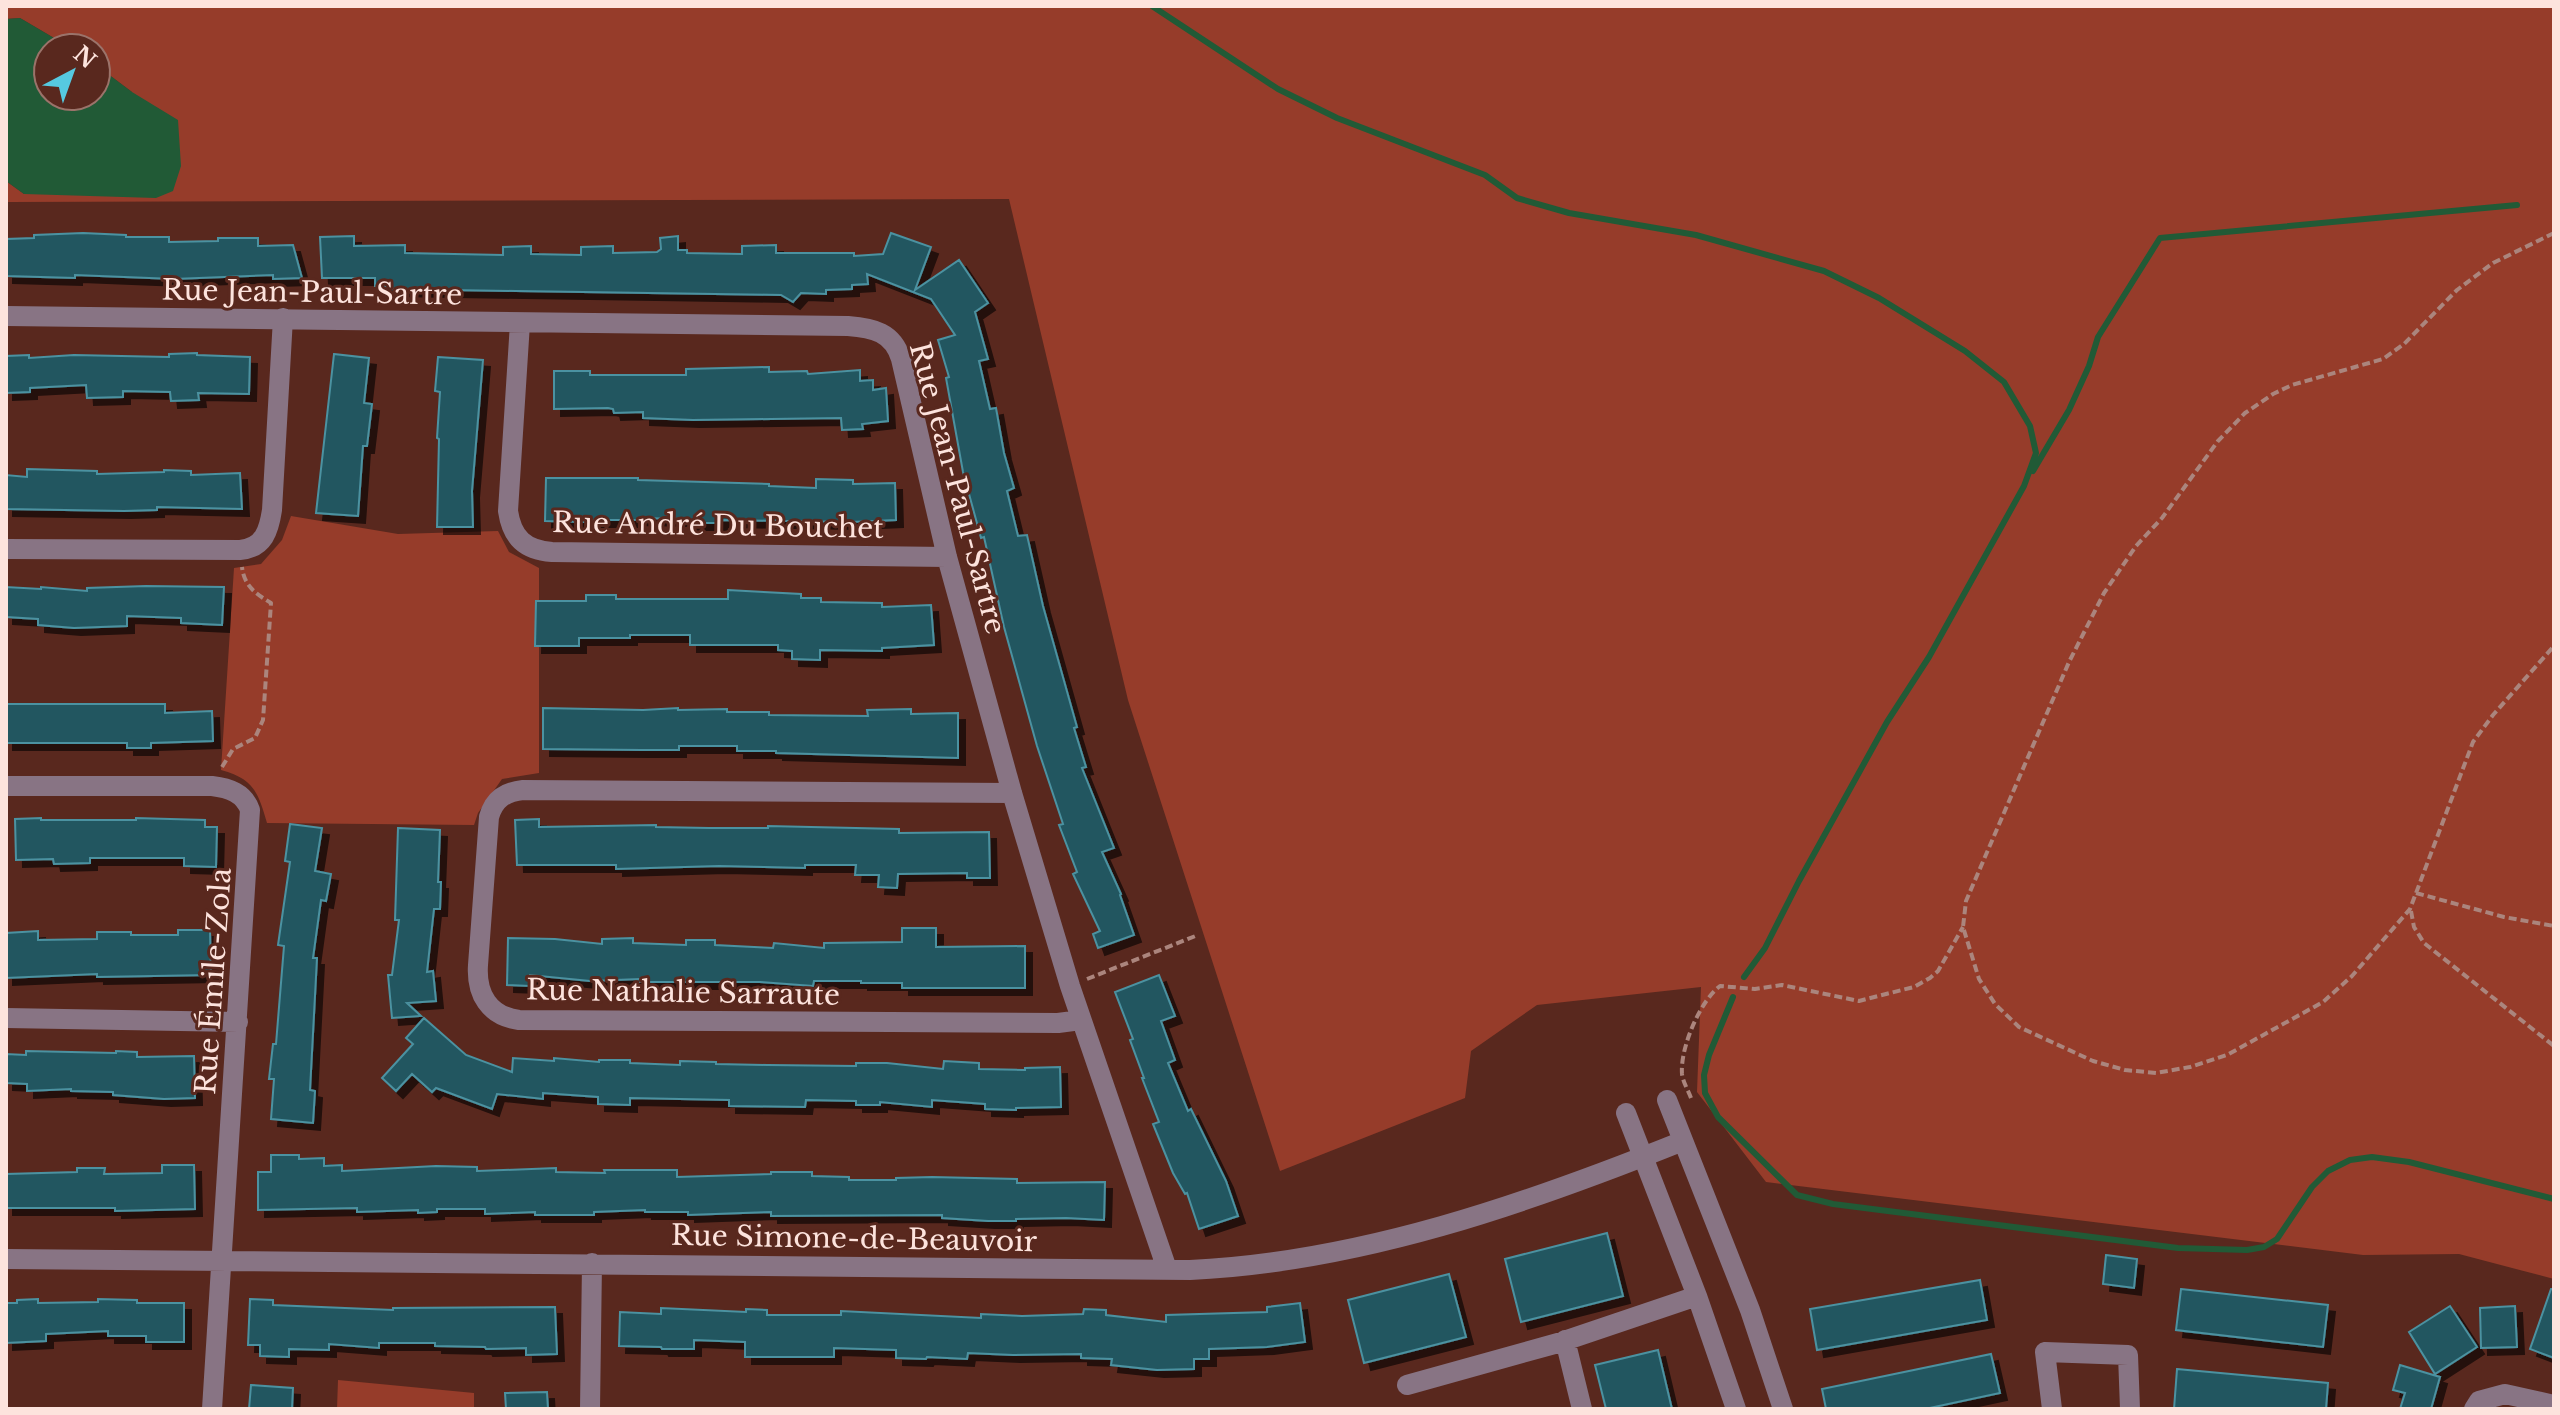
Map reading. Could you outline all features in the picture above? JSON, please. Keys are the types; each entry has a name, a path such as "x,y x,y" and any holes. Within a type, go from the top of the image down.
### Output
{"street":[{"name":"Rue Jean-Paul-Sartre","path":"6,316 848,326 866,327 882,333 895,344 901,359 947,557 1012,793 1081,1020 1167,1269"},
{"path":"6,549 240,550 260,543 271,518 283,318"},
{"name":"Rue André Du Bouchet","path":"520,323 508,511 511,528 529,547 552,552 947,557"},
{"name":"Rue Émile-Zola","path":"6,786 212,786 233,791 247,802 250,810 212,1409"},
{"name":"Rue Nathalie Sarraute","path":"1012,793 523,790 506,793 498,799 489,817 478,965 480,993 492,1009 519,1020 1058,1023 1081,1020"},
{"path":"6,1018 238,1022"},
{"path":"1667,1100 1754,1322 1783,1409"},
{"path":"1626,1113 1697,1296 1736,1409"},
{"name":"Rue Simone-de-Beauvoir","path":"6,1259 1167,1269 1244,1267 1330,1253 1461,1220 1683,1141"},
{"path":"590,1409 592,1263"},
{"path":"1407,1385 1565,1340 1697,1296"},
{"path":"1565,1340 1582,1409"},
{"path":"2052,1409 2045,1352 2128,1355 2130,1409"},
{"path":"2474,1409 2479,1401 2505,1394 2554,1405"}],"path":[{"path":"1691,1098 1682,1078 1682,1059 1705,1001 1720,986 1755,989 1782,985 1859,1001 1914,987 1938,971 1963,927 1966,901 2069,662 2104,593 2136,546 2162,518 2218,441 2245,413 2292,385 2383,359 2404,344 2457,290 2493,263 2554,233"},
{"path":"212,786 233,749 255,738 263,720 271,603 252,592 242,574 240,550"},
{"path":"1963,927 1979,979 1995,1004 2019,1027 2093,1061 2125,1070 2156,1073 2190,1067 2227,1055 2323,1002 2352,976 2410,909 2473,742 2554,646"},
{"path":"2416,893 2504,917 2554,926"},
{"path":"2410,909 2414,927 2424,943 2554,1046"},
{"path":"1070,986 1198,935"}],"shaded area":[{"path":"6,6 2554,6 2554,1279 2459,1254 2363,1255 1766,1182 1697,1092 1701,987 1537,1005 1471,1051 1465,1098 1280,1171 1128,700 1009,199 6,202 6,181 24,194 132,92 112,77 112,32 44,32 20,18 6,19"},
{"path":"20,18 44,32 32,32 32,112 112,112 112,77 178,120 181,166 173,191 156,198 24,194 6,181 6,19"},
{"path":"291,516 398,534 498,531 509,552 539,568 539,773 502,779 478,813 474,825 267,823 253,788 241,778 221,770 234,568 261,564 282,540"},
{"path":"338,1380 474,1393 474,1409 337,1409"}],"building":[{"path":"83,233 169,237 169,242 258,238 258,246 293,245 302,278 273,279 273,275 174,279 6,276 6,239"},
{"path":"891,233 931,247 915,290 959,260 988,303 975,312 988,359 979,361 990,409 996,408 1014,488 1007,491 1018,536 1027,535 1043,606 1077,727 1074,728 1086,767 1082,768 1114,848 1102,852 1121,894 1134,935 1098,948 1093,934 1100,931 1073,874 1077,872 1059,825 1063,824 1037,746 1004,627 984,537 981,538 963,472 946,378 949,377 938,340 955,335 931,299 867,274 868,284 852,285 852,289 826,290 826,294 801,293 793,302 781,295 386,289 385,286 375,286 375,278 322,278 320,237 354,236 354,246 405,245 405,253 503,255 503,247 531,246 531,254 581,255 581,247 613,246 613,253 657,252 661,249 660,238 678,236 678,250 687,250 687,253 742,254 742,246 776,245 776,253 854,253 854,256 883,254"},
{"path":"169,354 250,357 249,394 198,393 199,400 171,401 170,392 123,391 123,397 87,398 86,385 30,388 30,392 6,393 6,356 169,357"},
{"path":"334,354 369,358 364,403 372,404 367,446 363,446 358,516 316,513"},
{"path":"438,357 483,360 472,491 473,527 437,527 440,392 435,391"},
{"path":"769,367 769,372 807,371 808,374 860,370 860,381 873,380 873,390 886,388 888,421 862,424 863,429 842,430 841,418 693,420 643,418 643,412 614,413 613,409 608,408 554,409 554,371 590,371 590,375 686,375 686,369"},
{"path":"27,469 97,471 97,474 164,470 191,471 191,475 240,473 242,509 6,509 6,475 27,477"},
{"path":"546,478 638,478 816,488 816,479 853,480 853,484 895,483 896,520 720,520 720,523 683,523 683,519 638,518 545,521"},
{"path":"6,587 87,591 87,588 224,587 222,625 181,623 181,618 127,616 127,626 74,628 38,625 38,619 6,617"},
{"path":"728,590 801,594 801,598 821,598 821,602 882,603 882,607 931,605 934,645 882,648 882,651 820,650 820,660 792,659 792,651 778,650 778,645 690,645 690,635 579,638 579,646 535,646 536,601 586,601 586,595 616,595 616,599 728,599"},
{"path":"6,704 165,704 165,713 212,711 213,741 151,743 151,748 127,748 127,743 6,743"},
{"path":"543,708 727,709 727,712 769,712 769,715 868,716 867,710 911,709 911,714 958,713 958,758 737,751 737,746 679,746 679,750 543,749"},
{"path":"15,819 205,820 205,827 217,827 216,867 184,866 184,858 90,858 90,863 54,864 53,859 16,860"},
{"path":"539,819 539,827 768,826 899,829 899,833 989,832 990,878 967,878 967,873 898,874 897,888 878,887 879,875 855,875 856,865 616,869 616,865 517,865 515,820"},
{"path":"290,824 322,828 315,871 331,874 326,901 321,900 313,958 317,958 310,1090 315,1091 313,1123 271,1119 274,1079 269,1079 273,1044 276,1044 284,946 278,945 290,862 285,861"},
{"path":"398,828 440,830 438,882 441,882 440,909 434,909 427,972 433,971 436,1001 407,1003 421,1016 392,1018 388,975 392,975 399,920 395,920"},
{"path":"902,928 936,928 936,947 1025,946 1025,988 902,988 902,983 861,981 814,981 813,986 760,982 640,982 640,979 590,981 530,975 530,986 507,985 508,938 602,944 602,939 633,938 633,943 686,945 686,940 715,940 715,945 773,948 774,943 824,948 824,943 902,942"},
{"path":"178,930 210,930 211,975 97,977 97,974 6,978 6,933 38,931 38,940 97,939 97,932 178,935"},
{"path":"1159,975 1175,1016 1161,1021 1175,1060 1168,1063 1188,1111 1191,1109 1226,1181 1238,1216 1199,1229 1187,1193 1173,1173 1153,1124 1159,1122 1115,992"},
{"path":"424,1018 466,1055 512,1072 513,1058 599,1062 630,1060 630,1063 680,1065 680,1061 856,1066 856,1063 887,1063 943,1069 944,1061 979,1063 979,1069 1060,1067 1061,1107 985,1109 985,1104 932,1100 932,1107 806,1100 805,1107 729,1106 729,1100 630,1098 630,1105 598,1104 598,1097 543,1093 543,1099 497,1094 492,1109 436,1088 432,1092 412,1074 396,1091 382,1078 413,1044 406,1038"},
{"path":"26,1051 137,1052 137,1057 194,1056 195,1098 164,1099 71,1089 27,1091 27,1084 6,1083 6,1054 26,1055"},
{"path":"271,1155 299,1155 299,1159 324,1158 324,1166 342,1165 342,1171 436,1166 477,1167 477,1171 556,1168 556,1172 605,1173 604,1170 677,1170 677,1177 812,1172 812,1176 849,1177 849,1180 932,1177 1017,1179 1017,1183 1105,1182 1104,1220 988,1221 942,1218 942,1215 771,1216 771,1212 688,1215 688,1212 645,1210 594,1212 594,1215 535,1215 535,1212 485,1214 485,1209 437,1209 437,1212 418,1213 418,1210 357,1212 357,1208 258,1210 258,1172 271,1172"},
{"path":"162,1165 194,1165 195,1209 115,1211 115,1208 6,1208 6,1174 77,1172 77,1168 105,1168 104,1174 162,1173"},
{"path":"1607,1233 1623,1296 1521,1322 1505,1259"},
{"path":"2106,1255 2137,1259 2134,1288 2103,1284"},
{"path":"1449,1274 1466,1337 1364,1363 1348,1300"},
{"path":"1980,1280 1987,1320 1817,1350 1810,1309"},
{"path":"2181,1289 2328,1305 2323,1347 2176,1330"},
{"path":"2551,1289 2554,1289 2554,1358 2530,1349"},
{"path":"38,1299 38,1303 98,1302 98,1299 184,1303 184,1342 146,1342 146,1336 108,1336 108,1331 46,1334 46,1341 6,1343 6,1303"},
{"path":"250,1299 273,1300 273,1305 393,1310 555,1307 557,1354 526,1355 526,1348 379,1343 379,1348 329,1344 329,1350 289,1349 289,1357 260,1356 260,1345 248,1345"},
{"path":"1300,1303 1305,1342 1209,1349 1209,1359 1194,1359 1194,1369 1157,1370 1111,1365 1112,1359 1081,1358 1081,1354 968,1353 967,1359 926,1359 896,1358 896,1350 834,1348 834,1357 745,1357 745,1342 694,1340 694,1349 619,1346 620,1312 661,1314 661,1308 767,1310 767,1315 841,1315 841,1311 981,1318 981,1314 1083,1314 1084,1309 1106,1310 1106,1315 1166,1322 1166,1315 1267,1312 1267,1307"},
{"path":"2450,1306 2477,1347 2435,1374 2409,1332"},
{"path":"2515,1306 2517,1347 2481,1348 2480,1308"},
{"path":"1658,1350 1672,1409 1606,1409 1595,1365"},
{"path":"1991,1354 2000,1393 1925,1409 1826,1409 1822,1389"},
{"path":"2400,1365 2440,1377 2431,1409 2400,1409 2405,1393 2393,1390"},
{"path":"2177,1369 2328,1383 2326,1409 2174,1409"},
{"path":"251,1385 293,1388 292,1409 249,1409"},
{"path":"547,1392 548,1409 506,1409 505,1393"}],"waterway":[{"path":"1152,6 1278,89 1337,118 1485,175 1517,198 1569,213 1696,235 1824,271 1879,298 1965,351 2004,382 2030,426 2036,453 2024,486 1929,657 1887,722 1765,948 1744,977"},
{"path":"2033,471 2069,410 2098,337 2160,238 2517,205"},
{"path":"1733,997 1709,1055 1704,1075 1705,1093 1718,1117 1797,1195 1833,1204 2178,1248 2247,1250 2264,1247 2277,1239 2312,1187 2328,1171 2350,1160 2372,1157 2409,1162 2554,1199"}]}
